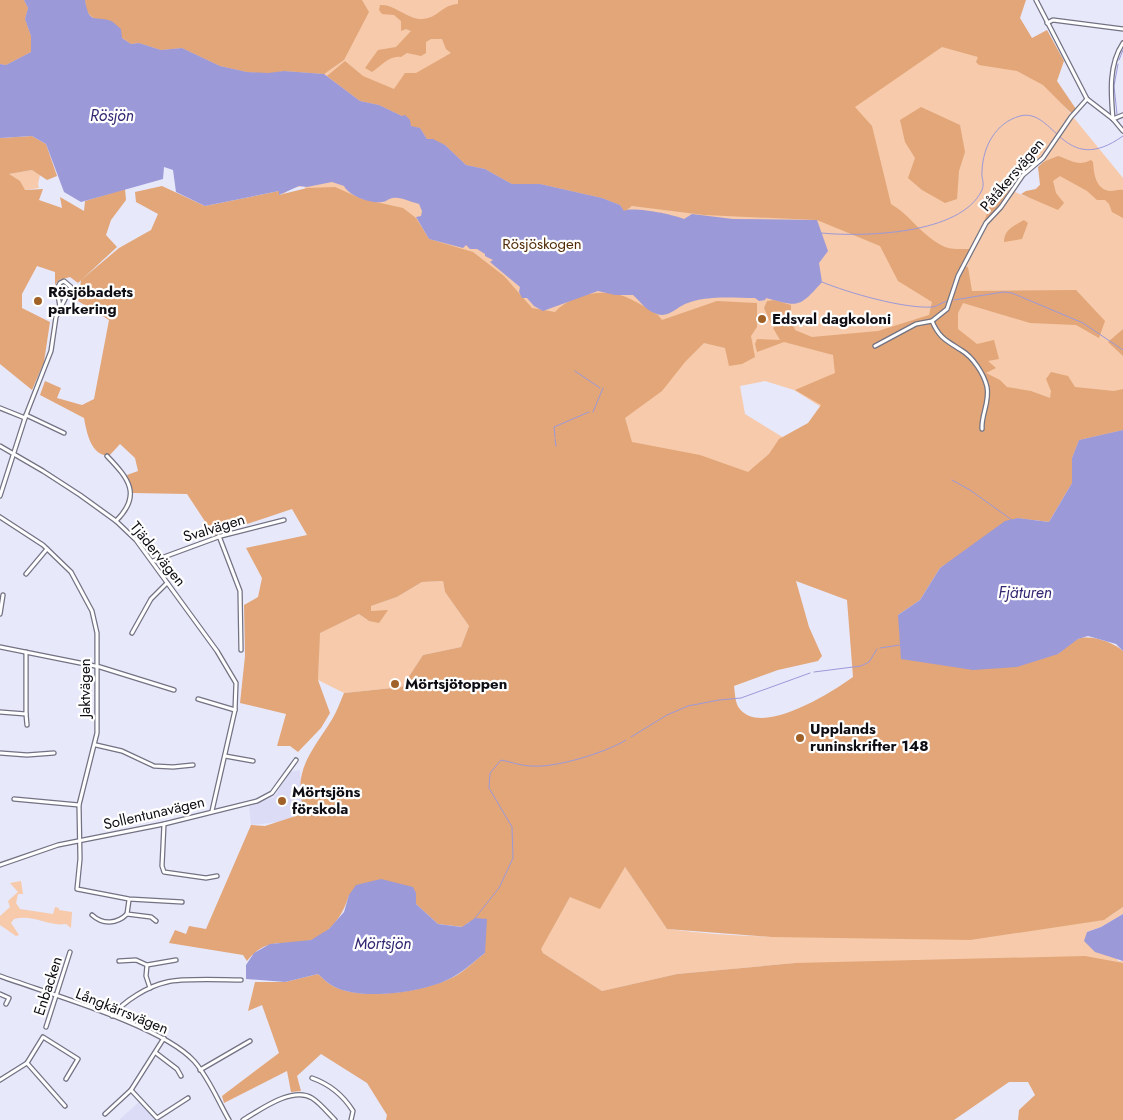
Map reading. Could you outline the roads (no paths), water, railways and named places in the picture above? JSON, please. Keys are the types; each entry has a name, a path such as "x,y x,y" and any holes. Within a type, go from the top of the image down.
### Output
{"street":[{"path":"1036,0 1087,98 1123,131"},
{"path":"1047,23 1053,20 1123,28"},
{"path":"1113,120 1111,91 1113,71 1116,55 1123,44"},
{"name":"Påtåkersvägen","path":"875,346 916,324 932,321 949,306 958,276 986,222 1001,207 1014,184 1043,158 1087,98"},
{"path":"1113,120 1123,115"},
{"path":"0,496 25,416 51,351 56,317 71,287 64,281 60,282 58,290 60,307"},
{"path":"932,321 936,332 945,342 963,350 982,373 988,395 982,420 982,429"},
{"path":"0,408 25,416 64,434"},
{"name":"Tjädervägen","path":"0,446 13,452 116,521 136,540 217,651 236,683 235,710 212,811"},
{"path":"107,456 130,485 131,500 126,511 116,521"},
{"name":"Jaktvägen","path":"0,517 47,549 71,572 92,612 97,633 96,744 79,806 77,889 128,899"},
{"name":"Svalvägen","path":"153,561 219,536 284,520"},
{"path":"219,536 240,591 241,650"},
{"path":"26,574 47,549"},
{"path":"132,633 151,598 167,583"},
{"path":"0,614 3,595"},
{"path":"0,647 96,667 174,690"},
{"path":"26,652 27,725"},
{"path":"198,699 235,710"},
{"path":"0,712 26,714"},
{"path":"96,744 122,751 154,766 193,765"},
{"path":"0,753 27,755 54,753"},
{"path":"225,756 253,761"},
{"name":"Sollentunavägen","path":"0,864 79,840 164,824 257,801 272,793 296,760"},
{"path":"14,799 79,806"},
{"path":"164,824 162,866 164,872 206,878 217,876"},
{"path":"128,914 128,899 182,902"},
{"path":"92,915 102,921 113,922 128,914 151,918 156,921"},
{"name":"Enbacken","path":"46,1026 70,952"},
{"path":"119,961 136,960 146,965 176,960"},
{"path":"146,965 146,976 150,988"},
{"name":"Långkärrsvägen","path":"0,976 112,1016 164,1038 187,1054 200,1070 229,1120"},
{"path":"112,1016 118,1009 150,988 168,981 241,980"},
{"path":"0,994 9,998 6,1004"},
{"path":"0,1080 27,1063 43,1037 78,1059 66,1079"},
{"path":"105,1114 131,1090 164,1038"},
{"path":"200,1070 250,1041"},
{"path":"156,1053 177,1069 181,1076"},
{"path":"27,1063 66,1106"},
{"path":"312,1078 320,1080 346,1100 353,1111 351,1120"},
{"path":"131,1090 157,1118 188,1098"},
{"path":"243,1120 267,1106 295,1095 313,1098 335,1120"}],"water":[{"name":"Rösjön","path":"24,0 85,0 91,16 113,22 121,29 122,38 131,44 139,43 161,50 182,48 220,66 247,72 268,73 284,71 324,74 360,101 379,105 402,116 405,115 410,120 411,126 420,128 427,139 433,139 445,145 466,165 485,169 512,184 540,184 602,198 620,205 624,211 635,209 652,211 684,219 692,214 733,219 817,220 828,251 819,263 822,282 803,301 792,304 766,298 759,301 755,298 710,298 693,301 668,314 661,315 650,311 633,295 615,295 598,291 543,311 534,306 527,298 522,298 519,292 520,287 490,262 493,260 485,256 485,254 477,249 470,249 466,245 463,248 429,239 416,217 421,216 422,211 419,204 396,198 382,202 366,200 350,193 344,186 332,182 307,187 299,186 279,195 279,191 205,206 176,192 173,170 164,167 163,179 81,202 64,192 46,144 32,136 0,138 0,64 6,65 31,52 31,36 25,19 28,8"},
{"name":"Fjäturen","path":"1123,430 1123,651 1116,644 1088,636 1078,639 1058,654 1017,667 973,670 901,659 898,615 920,600 940,568 1005,521 1018,518 1049,522 1072,483 1072,458 1079,440"},
{"name":"Mörtsjön","path":"381,879 413,887 416,893 416,904 438,924 462,927 475,918 487,919 485,953 447,980 421,989 390,994 344,991 331,985 318,974 285,982 246,979 246,965 254,953 270,944 311,940 329,929 344,912 349,895 356,885"},
{"path":"1123,914 1123,961 1095,952 1084,941 1087,932 1101,927"}],"waterway":[{"path":"1119,60 1123,50"},
{"path":"1117,114 1114,86 1118,64"},
{"path":"821,233 861,234 909,230 954,216 971,205 982,190 983,162 992,137 1004,124 1020,116 1032,116 1042,121 1062,139 1073,146 1087,150 1103,147 1123,136"},
{"path":"822,282 892,303 933,307 948,301"},
{"path":"954,300 1003,292 1012,293 1083,323 1123,350"},
{"path":"575,371 600,388"},
{"path":"593,412 603,388"},
{"path":"555,437 554,427 589,412"},
{"path":"555,439 556,446"},
{"path":"952,480 970,490 1012,520"},
{"path":"880,648 900,645"},
{"path":"814,672 861,666 869,662 877,649"},
{"path":"631,737 667,715 688,706 741,698 810,673"},
{"path":"475,918 499,888 513,858 512,827 489,788 490,773 501,760 528,766 553,765 606,750 626,740"}],"place":[{"name":"Rösjöbadets parkering","path":"38,301"},
{"name":"Edsval dagkoloni","path":"762,319"},
{"name":"Mörtsjötoppen","path":"395,684"},
{"name":"Upplands runinskrifter 148","path":"800,738"},
{"name":"Mörtsjöns förskola","path":"282,801"}],"park label":[{"name":"Rösjöskogen","path":"542,244"}]}
